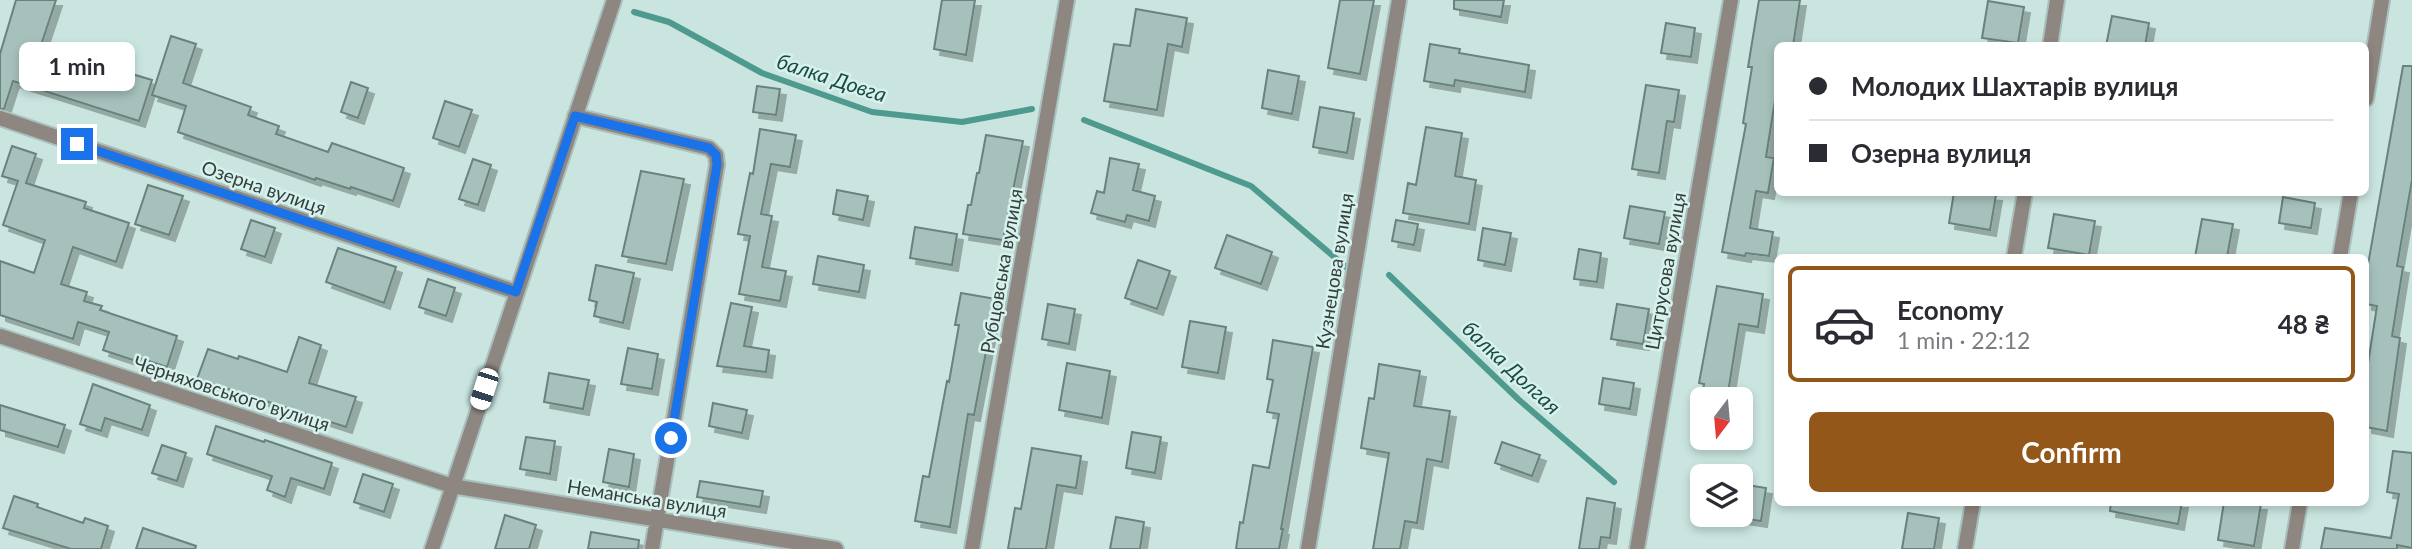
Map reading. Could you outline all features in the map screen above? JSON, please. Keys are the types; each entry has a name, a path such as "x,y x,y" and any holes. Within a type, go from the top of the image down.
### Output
{"street":[{"path":"432,549 614,0"},
{"name":"Рубцовська вулиця","path":"972,549 1067,0"},
{"name":"Кузнецова вулиця","path":"1308,549 1399,0"},
{"name":"Цитрусова вулиця","path":"1637,549 1731,0"},
{"path":"2051,42 2057,0"},
{"path":"2369,80 2382,0"},
{"path":"575,116 709,148 716,155 717,165 652,549"},
{"name":"Озерна вулиця","path":"0,118 516,292"},
{"path":"2015,254 2024,196"},
{"path":"2341,254 2350,196"},
{"name":"Черняховського вулиця","path":"0,336 452,486"},
{"name":"Неманська вулиця","path":"452,486 836,549"},
{"path":"1965,549 1972,506"},
{"path":"2292,549 2299,506"}],"building":[{"path":"16,0 56,0 38,54 79,67 82,59 152,80 139,121 13,81 4,109 0,109 0,54"},
{"path":"942,0 975,0 966,55 934,49"},
{"path":"1340,0 1374,0 1360,74 1328,68"},
{"path":"1454,0 1504,0 1501,17 1454,9"},
{"path":"1759,0 1800,0 1794,42 1774,42 1774,107 1766,157 1774,158 1768,193 1756,191 1750,228 1773,232 1769,256 1722,252 1746,124 1743,123 1752,67 1748,67"},
{"path":"1988,1 2024,7 2018,42 1982,38"},
{"path":"1136,9 1187,18 1182,47 1168,44 1157,110 1104,101 1114,44 1130,46"},
{"path":"2112,16 2149,23 2146,42 2107,42"},
{"path":"1666,23 1695,28 1691,57 1661,53"},
{"path":"171,36 196,44 183,83 251,107 248,115 279,126 276,134 328,152 332,143 404,168 393,201 351,187 350,189 316,178 315,180 178,132 186,106 152,95"},
{"path":"1430,44 1460,49 1459,53 1529,65 1525,92 1455,80 1454,86 1424,81"},
{"path":"2403,66 2412,66 2412,180 2397,266 2403,267 2392,336 2400,338 2387,431 2369,428 2369,357 2377,306 2369,305 2369,259"},
{"path":"1268,70 1299,76 1292,114 1262,108"},
{"path":"351,82 368,88 358,118 341,112"},
{"path":"1646,85 1679,90 1674,122 1667,121 1659,173 1632,169"},
{"path":"757,86 780,89 776,115 753,112"},
{"path":"445,101 472,110 459,147 433,138"},
{"path":"1320,107 1354,113 1347,153 1313,147"},
{"path":"1426,127 1462,133 1455,176 1476,180 1469,224 1403,213 1408,183 1416,185"},
{"path":"760,129 796,135 790,167 771,164 761,214 772,216 762,267 786,271 780,301 739,294 750,236 738,234 750,173 753,174"},
{"path":"986,135 1023,141 1003,240 963,234"},
{"path":"12,146 36,154 26,183 86,202 84,208 129,223 116,262 73,247 61,284 87,292 84,301 102,306 100,310 177,336 167,367 137,357 136,361 103,350 109,332 78,322 73,339 0,315 0,261 34,273 45,240 3,225 18,181 2,176"},
{"path":"1110,158 1139,164 1133,190 1155,196 1149,221 1127,215 1125,222 1091,213 1097,191 1104,193"},
{"path":"473,159 491,165 478,205 459,199"},
{"path":"641,171 684,179 666,264 622,256"},
{"path":"148,185 183,196 169,235 135,224"},
{"path":"837,190 868,196 863,220 833,214"},
{"path":"1953,196 1996,196 1990,230 1949,223"},
{"path":"2283,197 2315,203 2311,228 2279,223"},
{"path":"1630,206 1665,212 1659,244 1624,238"},
{"path":"2054,214 2095,221 2089,254 2048,248"},
{"path":"2202,219 2233,224 2228,254 2196,254"},
{"path":"251,220 275,228 265,257 241,249"},
{"path":"1396,220 1418,224 1414,245 1392,241"},
{"path":"915,227 957,234 952,265 910,258"},
{"path":"1483,228 1511,233 1505,265 1478,260"},
{"path":"1227,235 1272,252 1261,284 1215,268"},
{"path":"338,248 396,267 384,303 326,282"},
{"path":"1579,249 1601,253 1597,282 1574,279"},
{"path":"818,256 864,265 859,292 813,284"},
{"path":"1138,260 1170,271 1157,309 1125,298"},
{"path":"596,265 634,273 623,323 594,316 597,302 589,300"},
{"path":"428,279 455,288 446,316 419,307"},
{"path":"1717,286 1763,294 1758,327 1739,324 1729,387 1704,387 1704,384 1699,383"},
{"path":"961,293 996,299 974,415 968,414 950,527 915,521 923,476 929,477 947,381 949,382 959,325 955,325"},
{"path":"731,303 752,307 744,346 769,350 766,372 717,366"},
{"path":"1048,304 1075,309 1069,344 1042,339"},
{"path":"1617,304 1649,309 1643,344 1611,339"},
{"path":"1190,321 1226,327 1218,373 1182,367"},
{"path":"299,337 321,345 309,383 356,397 346,427 197,379 208,349 287,372"},
{"path":"1273,340 1313,347 1283,529 1279,549 1236,549 1253,465 1269,468 1279,414 1267,412 1273,380 1267,379"},
{"path":"628,348 658,354 652,389 621,384"},
{"path":"1067,363 1110,371 1102,418 1059,410"},
{"path":"1379,364 1420,371 1414,406 1450,411 1442,462 1427,459 1417,523 1405,521 1400,549 1373,549 1389,453 1361,448 1369,398 1374,399"},
{"path":"549,373 589,380 583,409 544,402"},
{"path":"1603,378 1634,383 1630,409 1599,404"},
{"path":"93,384 150,405 142,430 105,418 101,431 80,424"},
{"path":"713,403 747,410 742,433 709,426"},
{"path":"0,405 65,425 58,447 0,430"},
{"path":"216,426 332,463 324,489 291,478 285,497 267,490 272,476 207,454"},
{"path":"1132,432 1161,437 1155,473 1126,468"},
{"path":"526,437 555,441 550,474 520,469"},
{"path":"1502,442 1540,455 1532,476 1495,463"},
{"path":"162,445 186,453 177,481 152,473"},
{"path":"1032,448 1081,456 1076,488 1057,485 1046,549 1008,549 1015,508 1021,509"},
{"path":"609,449 634,454 629,487 603,482"},
{"path":"2393,451 2412,453 2412,548 2397,545 2397,549 2321,549 2325,528 2391,538 2399,494 2387,492"},
{"path":"363,474 393,484 384,512 354,502"},
{"path":"700,481 763,491 760,507 697,497"},
{"path":"1753,486 1766,488 1761,521 1753,520"},
{"path":"14,496 83,523 85,518 108,526 101,549 71,549 3,528"},
{"path":"1587,498 1615,503 1610,538 1601,537 1599,549 1579,549"},
{"path":"2111,506 2181,506 2178,524 2110,511"},
{"path":"2223,506 2261,506 2254,546 2218,540"},
{"path":"1908,513 1939,518 1934,549 1902,549"},
{"path":"505,515 536,525 529,549 495,549"},
{"path":"1116,517 1144,522 1140,549 1110,549"},
{"path":"143,528 196,546 195,549 136,549"},
{"path":"591,532 639,540 638,549 588,549"}],"waterway":[{"name":"балка Довга","path":"634,12 669,22 762,73 872,112 962,122 1032,109"},
{"name":"балка Довга","path":"1084,120 1251,186 1346,267"},
{"name":"балка Долгая","path":"1389,275 1518,399 1614,482"}],"route":[{"path":"77,144 516,292 575,116 709,148 716,155 717,165 671,438"}]}
